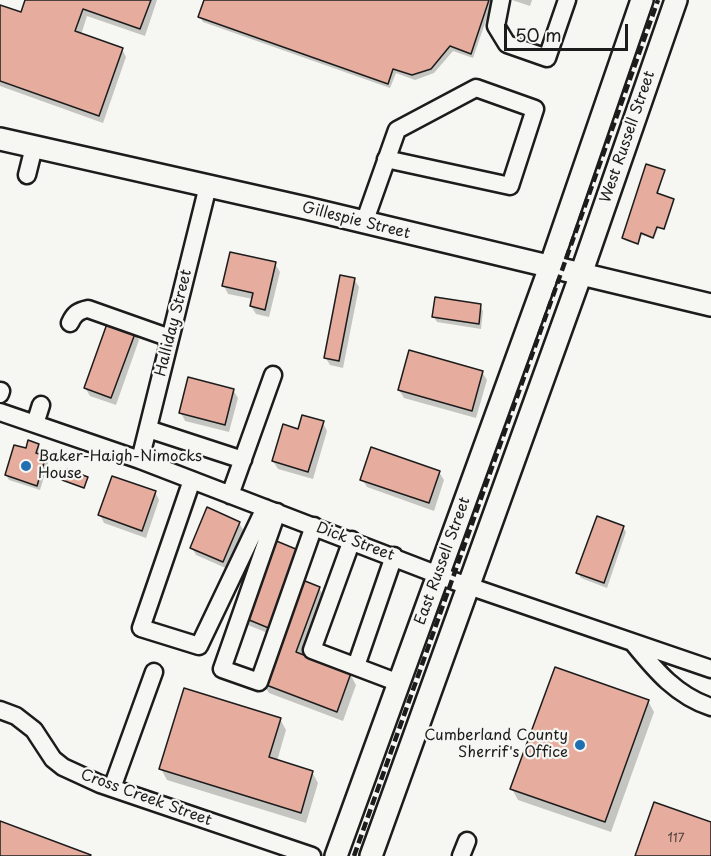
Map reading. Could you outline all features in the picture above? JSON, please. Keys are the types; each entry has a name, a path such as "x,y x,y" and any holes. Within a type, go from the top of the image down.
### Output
{"main road":[{"name":"West Russell Street","path":"550,267 642,0"},
{"name":"West Russell Street","path":"580,274 676,0"},
{"name":"Gillespie Street","path":"0,139 711,305"},
{"name":"East Russell Street","path":"336,856 550,267"},
{"name":"East Russell Street","path":"371,856 466,585 580,274"}],"street":[{"path":"501,0 496,26 507,44 547,58 567,0"},
{"path":"364,223 386,159 397,130 476,88 535,109 510,186 386,159"},
{"path":"27,175 34,147"},
{"name":"Halliday Street","path":"140,460 208,186"},
{"path":"70,323 73,315 88,309 170,338"},
{"path":"230,495 273,375"},
{"path":"35,424 41,405"},
{"name":"Dick Street","path":"0,411 140,460 466,585 711,669"},
{"path":"148,429 243,460"},
{"path":"192,480 141,628 199,646 271,510"},
{"path":"271,510 222,669 259,682 314,526"},
{"path":"352,540 312,650 399,683"},
{"path":"356,666 394,556"},
{"path":"634,644 670,685 683,695 711,707"},
{"path":"112,788 154,672"},
{"name":"Cross Creek Street","path":"0,710 16,717 34,730 53,759 63,767 112,788 312,856"}],"building":[{"path":"25,0 151,0 140,29 83,9 75,31 123,48 99,116 0,81 0,5 21,12"},
{"path":"204,0 489,0 471,54 450,46 431,69 412,75 393,69 388,84 198,17"},
{"path":"646,164 665,170 657,193 674,199 664,229 657,227 653,238 641,233 638,244 622,238"},
{"path":"230,252 276,262 265,310 250,306 253,293 222,286"},
{"path":"340,275 355,278 339,361 324,358"},
{"path":"435,297 481,304 479,324 432,317"},
{"path":"108,321 136,331 111,398 84,388"},
{"path":"409,350 483,371 472,411 398,390"},
{"path":"188,377 234,389 225,425 179,413"},
{"path":"302,415 324,421 308,472 272,461 283,424 298,429"},
{"name":"Baker-Haigh-Nimocks House","path":"28,440 39,444 36,453 46,456 37,486 5,475 14,445 26,448"},
{"path":"371,447 440,471 429,503 360,480"},
{"path":"66,469 88,477 84,488 62,480"},
{"path":"112,476 156,491 142,531 98,515"},
{"path":"207,507 240,522 223,562 190,548"},
{"path":"597,516 624,526 604,583 576,573"},
{"path":"274,540 303,552 271,629 242,617"},
{"path":"300,579 320,587 296,652 351,673 337,712 261,683"},
{"name":"Cumberland County Sherrif's Office","path":"555,667 649,700 605,822 510,789"},
{"path":"184,688 281,718 269,757 313,771 301,813 159,769"},
{"path":"654,802 711,822 711,856 635,856"},
{"path":"0,821 91,855 0,856"}],"railway":[{"path":"354,856 658,0"}],"place":[{"name":"Baker-Haigh-Nimocks House","path":"26,466"},
{"name":"Cumberland County Sherrif's Office","path":"580,745"}]}
